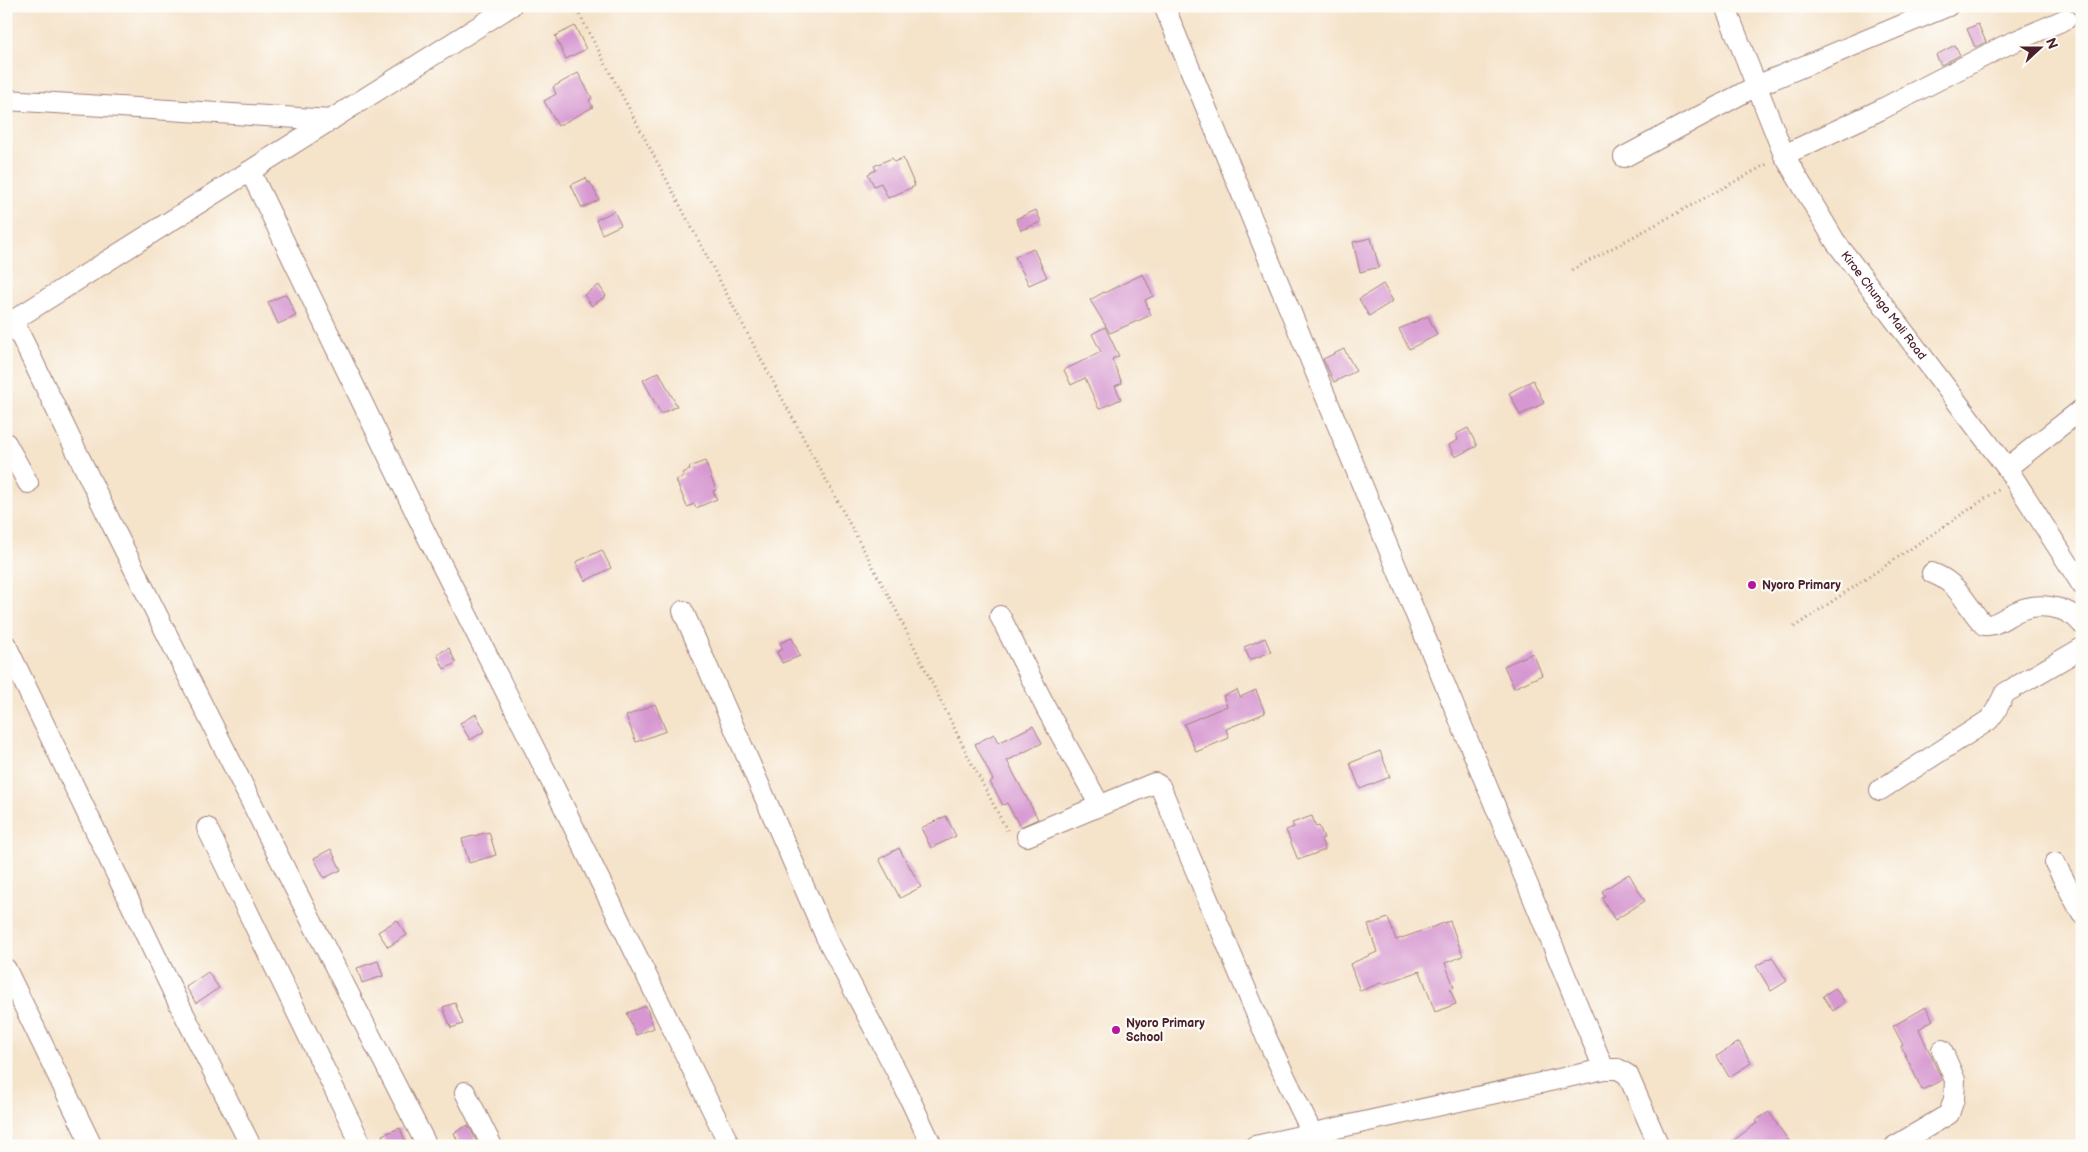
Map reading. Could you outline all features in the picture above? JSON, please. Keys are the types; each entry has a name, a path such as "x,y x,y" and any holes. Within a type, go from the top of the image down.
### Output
{"street":[{"path":"427,1146 290,881 10,322 511,6"},
{"path":"1164,6 1604,1069"},
{"name":"Kiroe Chunga Mali Road","path":"1725,6 1784,155 1835,241 2011,474 2082,585"},
{"path":"1624,157 1756,86 1948,6"},
{"path":"1784,155 1880,110 2004,46 2066,19"},
{"path":"6,100 331,120"},
{"path":"250,171 427,536 556,790 730,1146"},
{"path":"2011,474 2082,409"},
{"path":"6,443 28,483"},
{"path":"1932,573 1946,578 1958,590 1984,625 1991,626 2019,610 2034,606 2057,608 2071,613 2082,624"},
{"path":"684,611 826,937 900,1078 932,1146"},
{"path":"1000,616 1047,710 1098,804"},
{"path":"6,645 92,825 251,1146"},
{"path":"1880,790 1989,720 1996,712 2005,693 2082,648"},
{"path":"1027,836 1098,804 1158,783 1267,1039 1312,1133"},
{"path":"207,828 362,1146"},
{"path":"2055,863 2082,914"},
{"path":"6,970 92,1146"},
{"path":"1895,1146 1949,1114 1954,1098 1955,1080 1942,1050"},
{"path":"1255,1146 1604,1069 1618,1069 1628,1075 1659,1146"},
{"path":"465,1092 492,1146"}],"path":[{"path":"575,6 762,361 895,608 971,762 1014,842 1027,836"},
{"path":"1572,270 1784,155"},
{"path":"1794,627 2011,474"}],"building":[{"path":"1978,24 1986,42 1975,47 1967,29"},
{"path":"575,26 586,49 566,59 555,36"},
{"path":"1955,45 1960,55 1941,65 1936,55"},
{"path":"578,73 592,98 589,100 593,107 558,126 544,101 556,94 553,87"},
{"path":"892,158 894,162 903,158 915,186 888,198 881,183 874,186 868,174 876,170 874,166"},
{"path":"586,178 599,200 582,208 571,185"},
{"path":"1036,210 1041,222 1021,230 1016,219"},
{"path":"614,211 621,225 602,234 596,220"},
{"path":"1371,238 1379,267 1360,272 1353,242"},
{"path":"1033,248 1047,277 1029,285 1015,257"},
{"path":"1143,274 1153,296 1145,300 1151,315 1110,333 1090,300"},
{"path":"1383,284 1393,301 1369,316 1359,299"},
{"path":"599,285 606,296 592,306 584,295"},
{"path":"286,294 296,316 278,324 268,302"},
{"path":"1428,316 1437,335 1409,349 1399,329"},
{"path":"1105,327 1119,356 1112,359 1122,383 1115,386 1121,399 1099,409 1085,378 1071,385 1064,370 1101,352 1092,334"},
{"path":"1344,349 1356,371 1334,382 1323,359"},
{"path":"659,372 677,406 661,414 643,380"},
{"path":"1533,380 1544,403 1520,415 1509,393"},
{"path":"1468,428 1477,446 1455,457 1449,445 1458,440 1456,434"},
{"path":"705,461 716,490 713,491 717,499 696,508 694,504 687,507 676,480 684,477 682,473 690,470 689,467"},
{"path":"602,550 611,568 585,581 576,562"},
{"path":"792,638 800,656 782,663 777,652 783,649 780,643"},
{"path":"1265,638 1271,652 1250,660 1244,647"},
{"path":"449,648 456,663 444,669 437,654"},
{"path":"1533,653 1542,675 1514,688 1504,666"},
{"path":"1237,690 1240,697 1256,690 1265,713 1226,729 1229,738 1196,752 1184,724 1227,706 1223,696"},
{"path":"655,704 666,731 636,742 626,716"},
{"path":"476,714 485,731 470,740 460,723"},
{"path":"1033,726 1042,743 1007,761 1038,819 1020,827 1007,803 1003,805 990,782 993,780 975,744 994,734 998,743"},
{"path":"1380,751 1390,777 1360,789 1350,763"},
{"path":"946,816 956,836 931,848 921,828"},
{"path":"1312,816 1316,827 1319,826 1324,838 1321,839 1325,850 1298,860 1286,830 1294,827 1292,823"},
{"path":"489,832 496,855 469,863 462,839"},
{"path":"899,848 921,887 900,898 879,859"},
{"path":"331,849 341,870 324,878 314,858"},
{"path":"1629,874 1645,901 1615,920 1602,898 1605,896 1602,891"},
{"path":"1388,918 1396,940 1450,921 1463,956 1445,963 1454,987 1450,989 1456,1004 1435,1012 1420,971 1360,991 1350,964 1377,952 1368,925"},
{"path":"397,920 407,935 388,947 378,932"},
{"path":"1772,957 1787,981 1771,991 1756,966"},
{"path":"378,961 383,976 362,983 357,968"},
{"path":"208,972 219,988 196,1003 186,987"},
{"path":"1835,988 1845,1002 1833,1011 1823,996"},
{"path":"455,1003 463,1024 451,1028 443,1007"},
{"path":"646,1006 654,1028 636,1035 627,1013"},
{"path":"1926,1007 1933,1020 1919,1029 1942,1080 1922,1090 1893,1026"},
{"path":"1739,1042 1751,1063 1729,1077 1717,1056"},
{"path":"1769,1112 1792,1146 1726,1146 1757,1123 1755,1121"},
{"path":"468,1125 479,1146 460,1146 454,1133"},
{"path":"400,1128 407,1146 387,1146 382,1135"}],"place":[{"name":"Nyoro Primary","path":"1752,585"},
{"name":"Nyoro Primary School","path":"1116,1030"}]}
